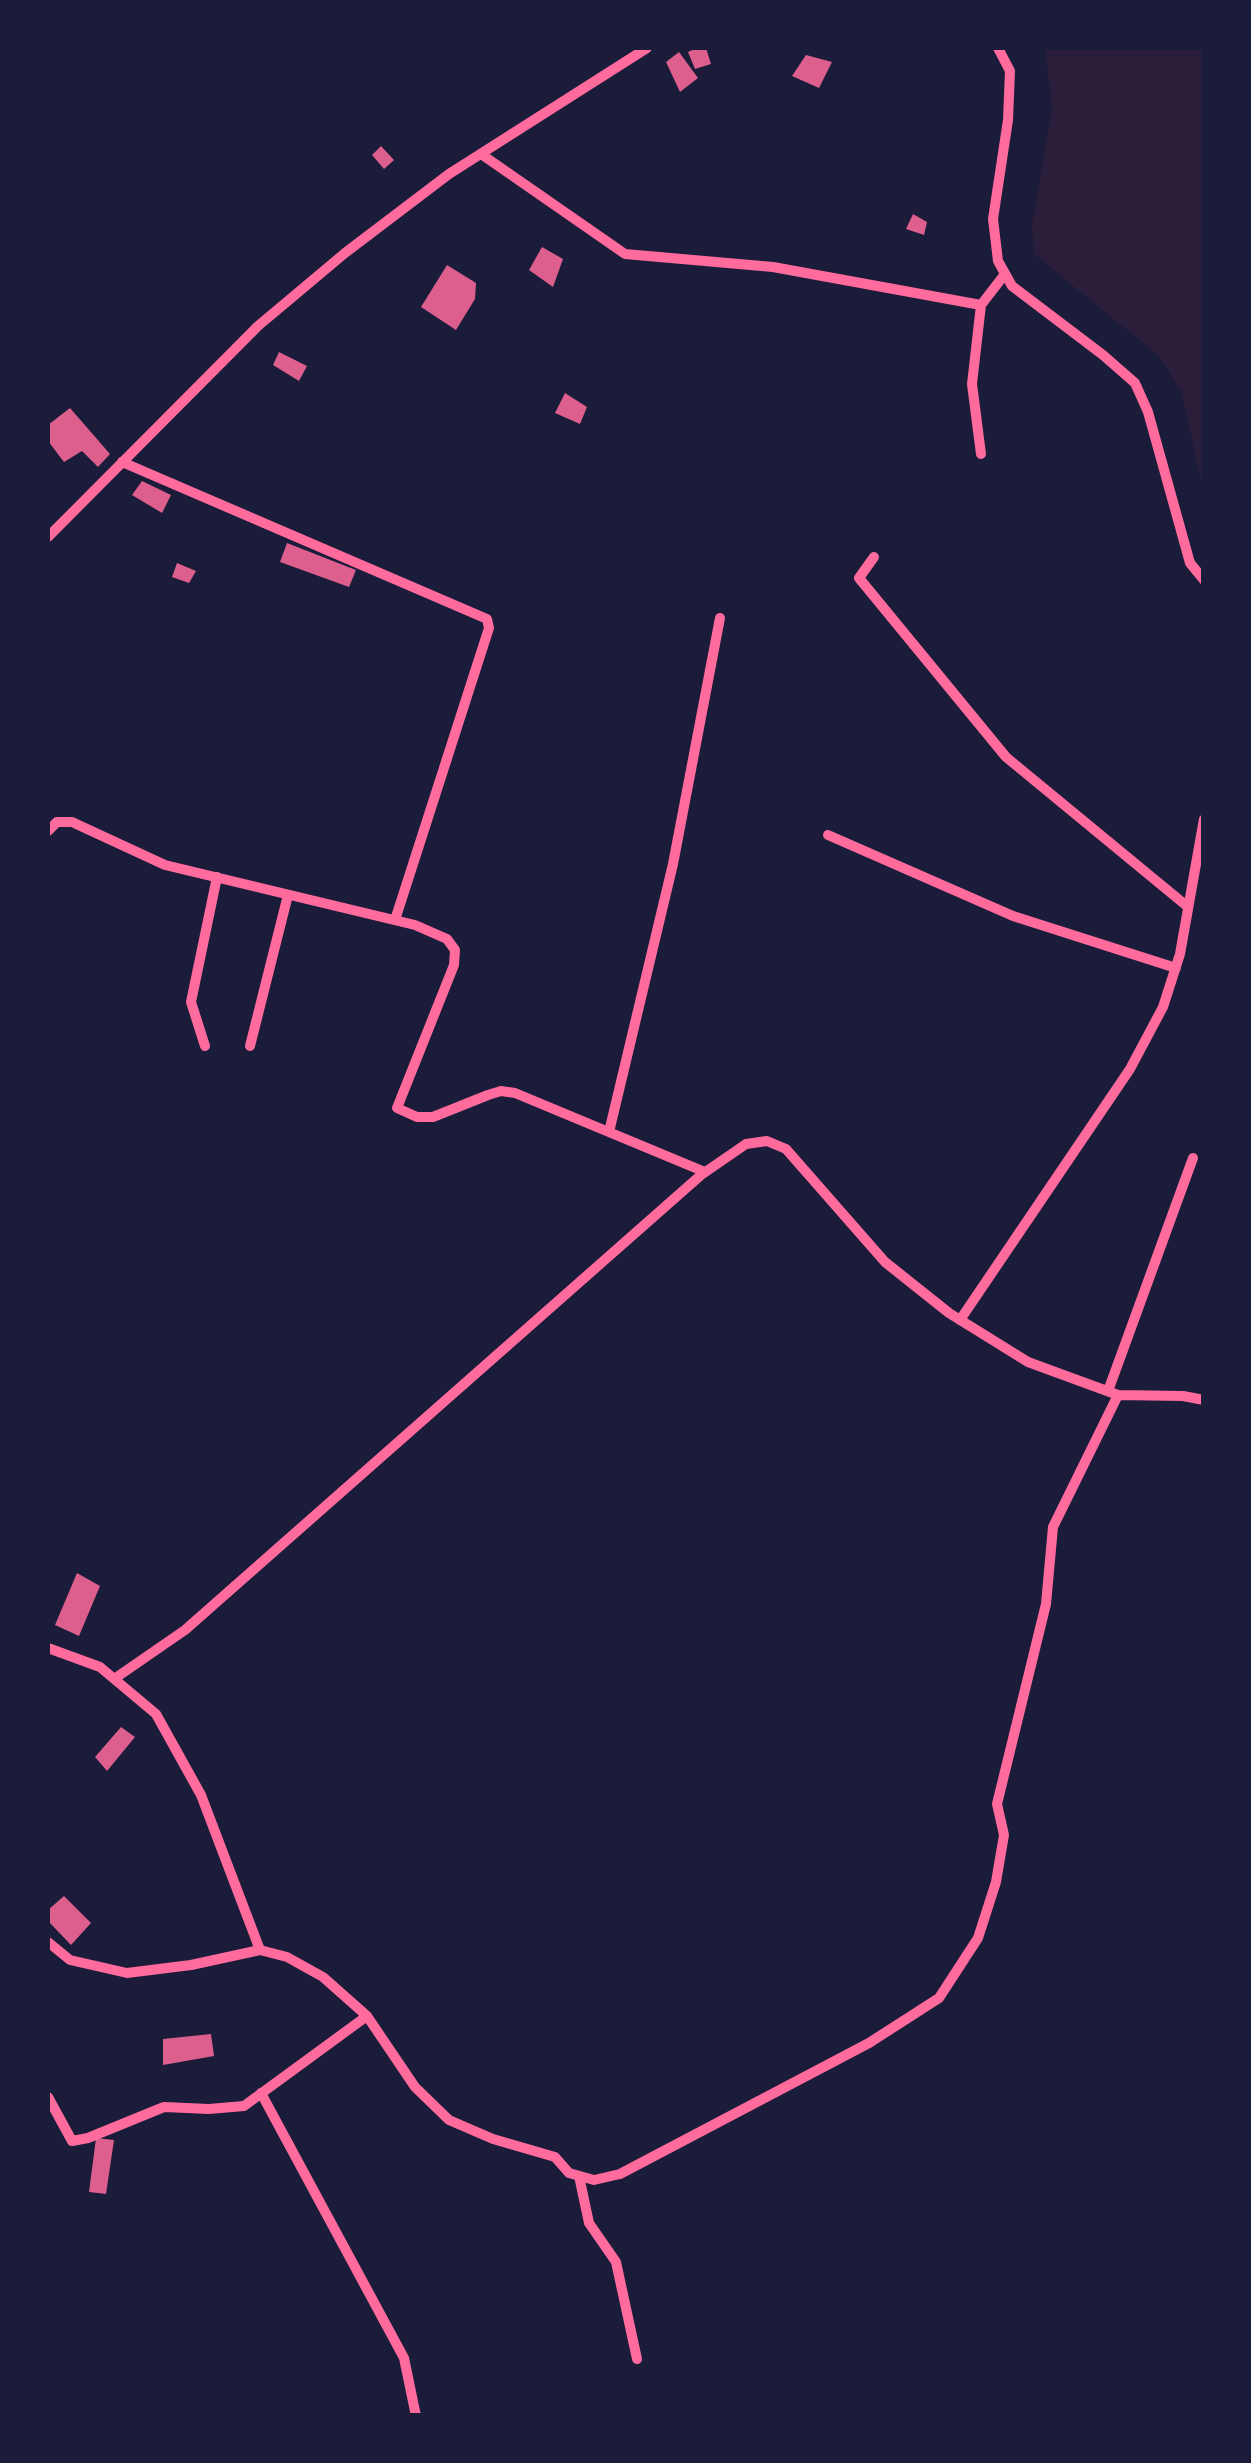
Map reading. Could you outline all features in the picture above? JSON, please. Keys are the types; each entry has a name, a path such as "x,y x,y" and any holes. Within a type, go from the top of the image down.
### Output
{"street":[{"path":"48,538 258,326 345,252 481,154 647,48"},
{"path":"998,48 1010,71 1008,120 993,219 998,262 1012,286 1104,355 1135,384 1148,412 1190,563 1204,580"},
{"path":"481,154 625,254 772,266 980,305"},
{"path":"980,454 972,384 980,305 1005,274"},
{"path":"122,462 488,619 489,628 395,920"},
{"path":"874,556 859,578 1006,757 1188,907"},
{"path":"609,1132 673,864 720,618"},
{"path":"960,1320 1130,1069 1163,1007 1176,968 1204,819"},
{"path":"48,831 57,822 72,822 165,865 395,920 448,938 455,950 454,965 397,1108 417,1117 432,1117 501,1092 516,1094 706,1172"},
{"path":"828,835 1012,916 1176,968"},
{"path":"205,1046 191,1002 217,877"},
{"path":"250,1046 288,894"},
{"path":"114,1680 186,1630 706,1172 746,1144 767,1141 786,1150 885,1262 960,1320 1028,1362 1113,1393 1204,1400"},
{"path":"48,1942 70,1960 127,1973 191,1965 260,1950 287,1957 323,1977 367,2016 416,2087 449,2120 493,2139 554,2157 569,2173 594,2180 620,2174 869,2043 939,1998 978,1938 996,1882 1004,1835 997,1804 1046,1604 1052,1528 1113,1393 1192,1158"},
{"path":"48,1648 100,1668 156,1714 201,1795 260,1950"},
{"path":"48,2096 72,2141 164,2107 244,2106 367,2016"},
{"path":"262,2093 404,2358 416,2416"},
{"path":"578,2176 589,2222 616,2262 636,2359"}],"shaded area":[{"path":"1045,48 1203,48 1203,490 1182,394 1160,357 1034,254 1032,224 1052,107"}],"building":[{"path":"706,48 711,64 695,69 688,52"},
{"path":"679,52 698,78 680,92 666,62"},
{"path":"806,55 832,62 819,88 792,76"},
{"path":"381,146 394,160 384,169 372,155"},
{"path":"913,214 927,222 924,235 906,229"},
{"path":"542,247 563,259 553,287 529,270"},
{"path":"447,265 476,283 475,299 456,330 421,307"},
{"path":"279,352 307,366 299,381 273,365"},
{"path":"565,393 587,407 580,424 555,413"},
{"path":"70,408 110,454 98,467 82,451 64,462 48,441 48,425"},
{"path":"142,481 171,495 162,513 132,495"},
{"path":"287,543 356,570 349,587 280,562"},
{"path":"177,563 196,571 189,583 172,577"},
{"path":"77,1573 100,1586 79,1636 55,1625"},
{"path":"121,1727 135,1737 107,1771 95,1757"},
{"path":"64,1896 91,1923 71,1945 48,1921 48,1910"},
{"path":"211,2034 214,2056 163,2065 163,2039"},
{"path":"96,2138 114,2140 106,2194 89,2192"}]}
